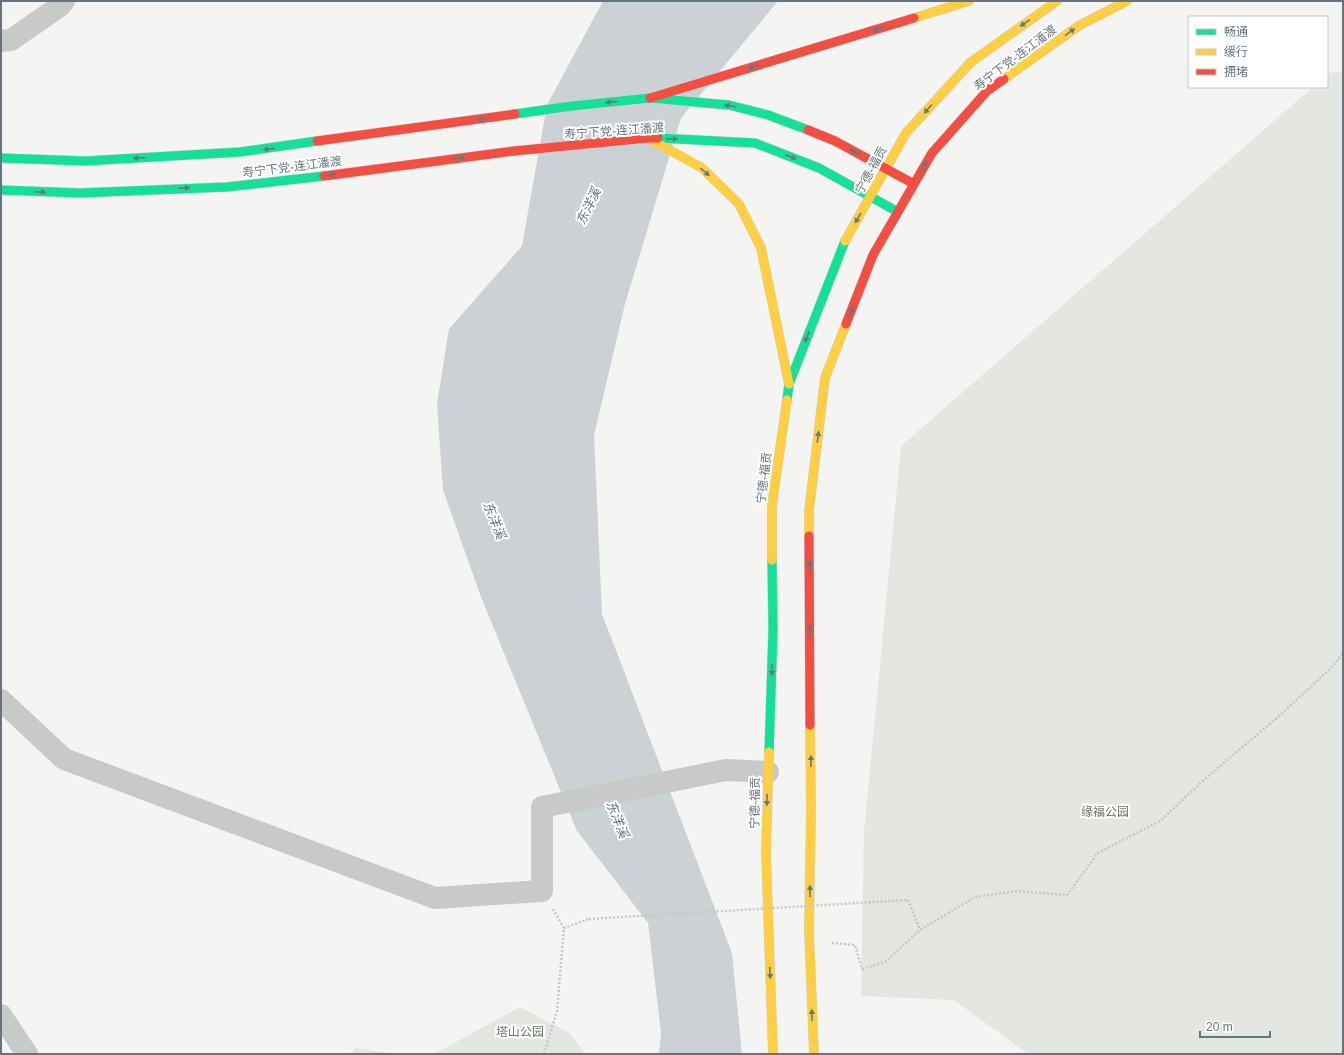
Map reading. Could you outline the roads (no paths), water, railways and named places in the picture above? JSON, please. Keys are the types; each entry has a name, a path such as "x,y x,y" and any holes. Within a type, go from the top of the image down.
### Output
{"main road":[{"path":"650,98 969,1"},
{"name":"宁德-福贡","path":"773,1054 766,852 773,631 772,505 789,384 843,244 906,133 971,62 1057,1"},
{"name":"寿宁下党-连江潘渡","path":"1,190 80,193 227,186 292,180 514,151 648,138 755,143 819,168 898,212 932,152 987,91 1080,25 1127,1"},
{"path":"650,98 729,105 768,115 835,141 914,184"},
{"name":"寿宁下党-连江潘渡","path":"1,158 86,161 240,152 308,144 572,106 650,98"},
{"path":"648,138 702,168 739,204 761,248 789,384"},
{"path":"814,1054 810,942 811,811 809,511 825,378 874,255 898,212"}],"street":[{"path":"1,41 11,40 60,6 64,1"},
{"path":"1,700 64,759 435,898 542,892 542,807 726,770 768,772"},
{"path":"1,1014 27,1054"}],"water":[{"name":"东洋溪","path":"603,1 778,1 681,118 625,304 594,435 602,614 732,953 742,1054 659,1054 661,1033 648,923 577,831 481,597 443,490 437,404 449,329 522,246 547,105"}],"park label":[{"name":"缘福公园","path":"1105,812"},
{"name":"塔山公园","path":"520,1032"}]}
